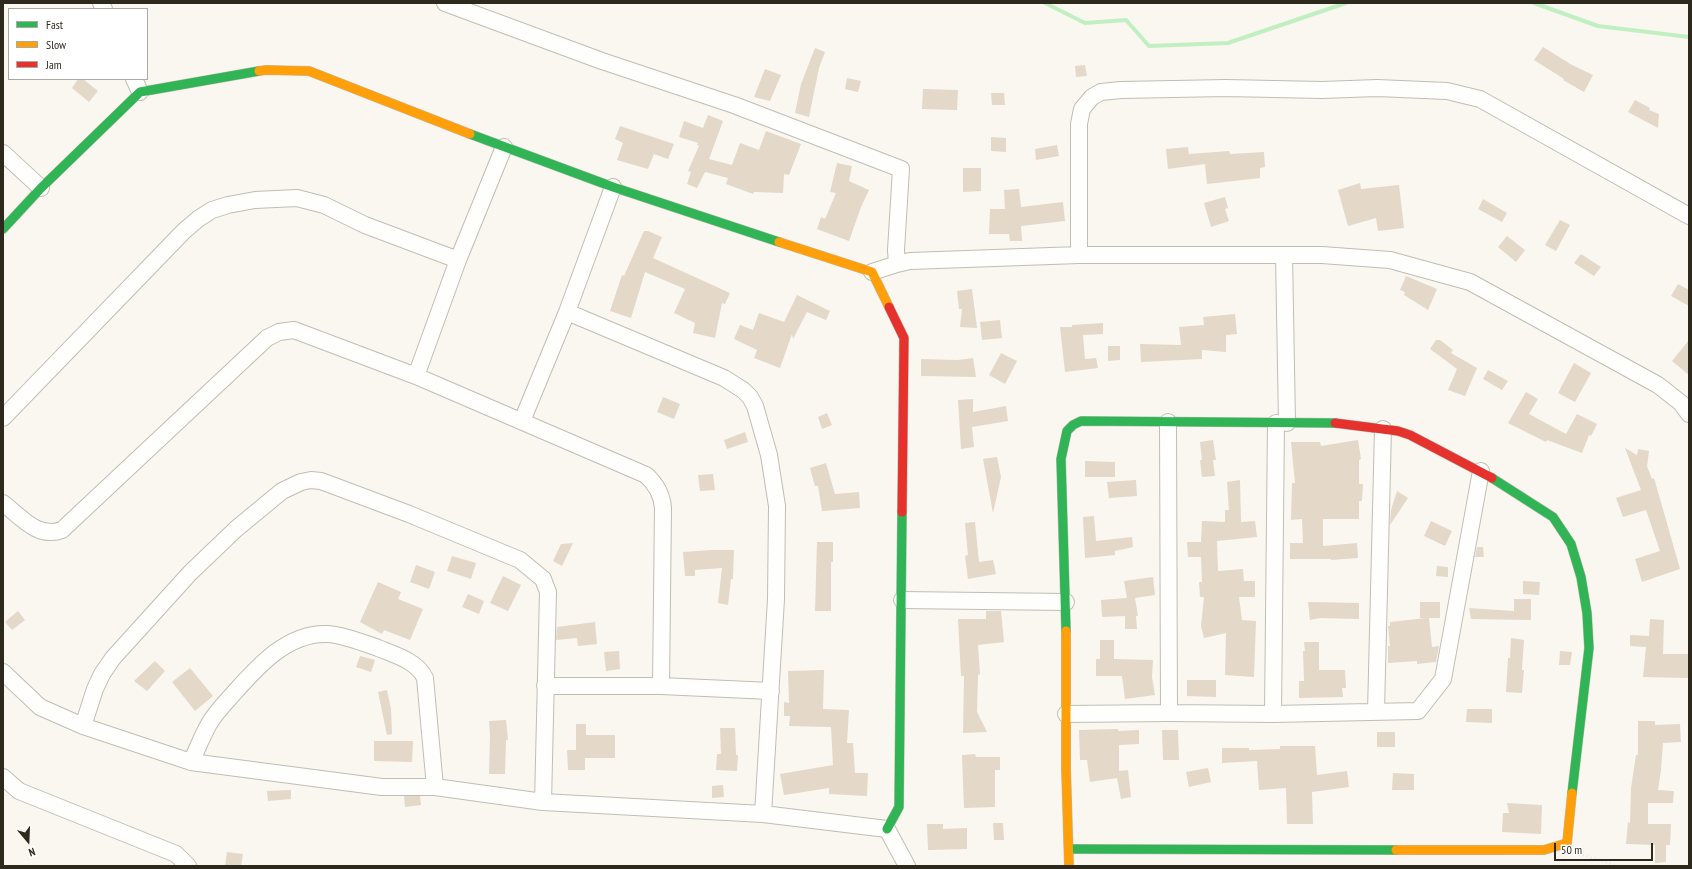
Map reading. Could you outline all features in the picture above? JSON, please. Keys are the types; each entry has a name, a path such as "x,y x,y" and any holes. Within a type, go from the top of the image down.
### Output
{"street":[{"path":"445,3 602,61 734,105 901,169 896,250 897,264"},
{"path":"3,229 137,86 266,70 310,71 504,147 613,187 872,272 897,264 917,261 1079,255 1322,255 1390,260 1470,282 1658,385 1681,402 1689,414"},
{"path":"1079,255 1079,124 1082,109 1096,94 1121,90 1203,88 1322,90 1377,88 1447,91 1480,99 1689,216"},
{"path":"416,376 458,260 504,147"},
{"path":"3,153 41,188"},
{"path":"522,421 567,312 613,187"},
{"path":"3,418 184,231 212,210 255,200 287,197 302,199 324,205 366,225 458,260"},
{"path":"1273,714 1284,255"},
{"path":"872,272 904,338 899,807 887,829"},
{"path":"567,312 724,378 750,396 756,406 769,454 777,506 776,599 763,814"},
{"path":"3,503 38,530 48,533 62,530 267,338 279,332 294,330 416,376 646,475 659,491 662,498 663,508 661,686"},
{"path":"1069,866 1070,849 1066,714 1066,602 1061,459 1066,431 1073,425 1081,421 1333,423 1383,429 1410,435 1481,471 1553,517 1571,544 1581,577 1587,613 1589,648 1574,767 1568,843 1544,850 1070,849"},
{"path":"1168,422 1169,713"},
{"path":"1376,712 1383,429"},
{"path":"1066,714 1273,714 1418,711 1443,680 1481,471"},
{"path":"83,726 95,689 102,674 113,658 185,578 236,529 282,491 302,482 316,480 409,514 520,560 545,582 548,592 543,802"},
{"path":"902,600 1066,602"},
{"path":"191,762 209,724 256,668 273,653 298,640 313,635 329,634 363,643 390,653 414,664 421,671 425,678 435,787"},
{"path":"3,672 40,707 83,726 191,762 382,787 435,787 543,802 763,814 887,829"},
{"path":"545,686 661,686 771,691"},
{"path":"3,777 19,791 176,854 188,866"},
{"path":"887,829 907,866"}],"path":[{"path":"1568,843 1571,850 1575,853 1618,866"}],"building":[{"path":"1543,47 1572,65 1593,75 1584,92 1563,80 1564,79 1534,60"},
{"path":"815,48 825,52 819,68 809,117 795,113 801,84"},
{"path":"1085,65 1087,76 1076,77 1075,66"},
{"path":"765,69 781,75 770,101 754,97"},
{"path":"847,78 861,81 858,92 845,89"},
{"path":"77,80 84,80 98,91 89,102 72,88"},
{"path":"923,89 958,90 957,110 922,109"},
{"path":"991,93 1004,93 1005,105 992,105"},
{"path":"1635,100 1650,108 1649,110 1659,114 1658,128 1628,112"},
{"path":"708,115 723,121 709,159 732,165 740,143 759,150 766,131 801,144 789,175 784,174 783,193 754,192 753,194 726,184 728,178 705,172 697,188 687,184 691,172 688,171 699,146 697,145 698,143 679,137 684,121 703,128"},
{"path":"620,126 674,144 668,159 654,154 648,169 617,160 623,143 615,139"},
{"path":"991,137 1006,138 1006,152 991,151"},
{"path":"1057,145 1059,156 1036,160 1035,149"},
{"path":"1188,147 1189,154 1229,151 1230,154 1264,152 1265,167 1260,168 1260,178 1207,184 1205,164 1168,169 1166,149"},
{"path":"837,163 852,166 849,181 869,190 861,207 849,241 817,229 821,217 825,219 836,193 830,192"},
{"path":"963,168 981,168 981,191 963,192"},
{"path":"1360,183 1361,189 1399,185 1404,228 1378,231 1376,218 1348,226 1338,190"},
{"path":"1019,189 1021,207 1063,202 1065,221 1021,226 1022,241 1010,241 1009,234 989,234 990,209 1005,209 1004,190"},
{"path":"1225,197 1228,208 1225,209 1229,221 1211,227 1204,203"},
{"path":"1483,199 1507,213 1502,222 1478,209"},
{"path":"1560,220 1570,225 1556,251 1545,245"},
{"path":"644,231 648,231 662,237 653,258 730,293 725,304 722,303 715,338 693,333 695,323 674,313 685,289 645,272 631,318 610,311 622,275 624,276"},
{"path":"1507,236 1525,250 1516,262 1498,247"},
{"path":"1581,254 1601,267 1594,276 1574,263"},
{"path":"1406,276 1437,289 1428,310 1404,295 1405,292 1400,290"},
{"path":"1678,284 1689,290 1689,306 1671,296"},
{"path":"972,289 977,328 960,327 962,309 959,309 957,291"},
{"path":"797,295 830,311 826,320 807,312 793,339 792,334 780,368 754,358 757,350 734,339 740,325 753,330 759,313 784,322"},
{"path":"1235,314 1237,334 1226,335 1226,352 1202,350 1202,359 1141,362 1140,344 1181,345 1179,327 1204,325 1203,317"},
{"path":"1000,320 1002,338 982,340 980,322"},
{"path":"1103,323 1103,334 1083,335 1085,359 1096,358 1098,368 1065,372 1060,327"},
{"path":"1436,340 1440,340 1453,350 1451,353 1477,368 1465,396 1448,390 1457,369 1430,349"},
{"path":"1689,340 1689,375 1672,361"},
{"path":"1108,346 1120,346 1120,360 1108,361"},
{"path":"1001,353 1017,361 1005,384 989,375"},
{"path":"973,358 976,377 921,376 921,359 958,360"},
{"path":"1574,363 1591,373 1575,402 1558,393"},
{"path":"1488,370 1508,381 1502,390 1483,379"},
{"path":"1526,392 1538,399 1529,414 1566,434 1577,414 1597,424 1591,436 1589,435 1582,453 1547,440 1546,442 1508,423"},
{"path":"663,397 680,404 674,419 657,412"},
{"path":"973,399 973,412 1006,406 1008,421 972,427 974,447 961,449 958,400"},
{"path":"827,413 832,425 822,429 818,417"},
{"path":"745,432 748,442 727,449 724,440"},
{"path":"1213,440 1216,460 1213,460 1215,476 1202,477 1200,442"},
{"path":"1358,440 1361,459 1359,460 1359,484 1363,484 1362,501 1359,501 1359,519 1323,519 1323,546 1357,543 1358,558 1331,560 1290,559 1290,543 1303,543 1302,519 1291,520 1292,483 1295,483 1291,442 1320,442 1321,446"},
{"path":"1625,448 1637,455 1638,449 1649,451 1647,466 1652,479 1654,478 1680,569 1642,582 1635,559 1660,551 1646,510 1623,517 1616,498 1641,490"},
{"path":"997,457 1001,477 993,513 983,459"},
{"path":"1085,461 1115,462 1115,477 1085,477"},
{"path":"826,463 835,494 859,492 860,508 822,511 818,486 815,486 810,468"},
{"path":"713,474 715,490 700,491 698,475"},
{"path":"1136,480 1137,496 1109,498 1107,482"},
{"path":"1240,480 1241,522 1255,521 1257,537 1217,541 1218,571 1243,569 1244,581 1255,581 1255,597 1239,597 1242,620 1256,621 1254,677 1225,675 1226,633 1204,638 1201,626 1204,597 1200,597 1199,582 1202,582 1201,557 1188,557 1187,542 1201,542 1202,521 1225,522 1225,510 1229,510 1227,482"},
{"path":"1397,491 1408,498 1390,525 1391,510"},
{"path":"1094,516 1096,541 1132,537 1133,547 1115,551 1115,555 1085,558 1083,517"},
{"path":"1431,521 1452,531 1445,546 1424,536"},
{"path":"975,522 979,562 993,560 996,574 968,579 965,556 968,555 965,523"},
{"path":"817,542 833,542 833,562 831,562 831,611 815,611"},
{"path":"573,543 562,566 553,561 561,544"},
{"path":"1477,547 1483,547 1484,557 1475,557"},
{"path":"734,550 733,579 731,579 728,605 718,603 722,568 695,570 695,576 685,576 683,552"},
{"path":"452,556 476,563 471,579 447,571"},
{"path":"416,565 435,572 429,589 410,582"},
{"path":"1437,566 1448,567 1448,577 1436,576"},
{"path":"503,576 521,585 508,611 490,603"},
{"path":"1153,577 1155,595 1135,598 1138,616 1136,616 1137,629 1125,629 1125,616 1102,617 1101,600 1127,598 1124,581"},
{"path":"1523,581 1540,582 1539,595 1523,594"},
{"path":"378,582 401,592 398,599 423,609 410,640 384,630 382,634 360,622"},
{"path":"468,594 484,601 479,614 462,607"},
{"path":"1514,599 1531,599 1531,620 1471,619 1469,608 1514,611"},
{"path":"1308,602 1359,603 1359,619 1320,618 1310,620"},
{"path":"1420,602 1440,602 1440,618 1429,618 1432,647 1439,646 1436,662 1417,664 1417,661 1388,663 1388,646 1390,646 1388,626 1390,626 1390,622 1426,618 1420,618"},
{"path":"18,611 25,620 12,630 5,622"},
{"path":"986,611 1001,611 1004,642 978,645 980,674 978,675 977,712 987,732 963,733 964,676 961,676 958,619 986,619"},
{"path":"1650,619 1664,620 1663,654 1688,654 1688,678 1643,677 1646,647 1630,646 1630,635 1649,636"},
{"path":"595,622 597,644 578,646 577,638 556,640 557,627"},
{"path":"1511,638 1524,640 1522,693 1506,692"},
{"path":"1100,640 1114,640 1114,659 1153,660 1152,677 1155,695 1125,699 1122,676 1096,676 1096,659 1100,659"},
{"path":"1304,642 1319,642 1319,670 1345,670 1346,688 1342,688 1343,697 1299,698 1299,681 1304,681"},
{"path":"619,651 620,669 606,671 604,652"},
{"path":"1560,651 1572,652 1570,665 1559,665"},
{"path":"360,656 375,660 371,672 356,667"},
{"path":"155,661 165,671 147,691 134,681"},
{"path":"190,668 213,696 195,711 172,682"},
{"path":"824,670 823,709 849,710 847,743 853,743 855,773 868,773 867,796 829,794 829,788 784,795 780,774 833,765 831,727 789,726 790,716 784,716 784,702 789,703 788,671"},
{"path":"1187,680 1216,680 1216,697 1187,696"},
{"path":"387,690 391,709 392,734 387,735 378,692"},
{"path":"1467,709 1492,709 1492,723 1466,722"},
{"path":"506,720 508,740 506,740 505,774 489,774 489,721"},
{"path":"1638,721 1655,721 1655,725 1680,724 1681,742 1663,743 1658,790 1674,791 1673,803 1648,803 1648,824 1671,824 1670,845 1666,845 1666,862 1655,863 1655,845 1626,844 1628,822 1630,823 1631,788 1636,755 1638,755"},
{"path":"576,724 586,724 586,735 615,735 615,758 585,758 585,770 568,770 567,750 576,750"},
{"path":"720,728 735,728 736,755 738,755 737,771 716,770 717,754 721,754"},
{"path":"1118,729 1118,731 1139,730 1139,744 1119,745 1119,771 1128,770 1131,797 1121,799 1117,778 1090,782 1087,760 1080,760 1079,730"},
{"path":"1162,730 1178,730 1179,760 1163,760"},
{"path":"1377,732 1395,732 1395,747 1377,747"},
{"path":"374,741 413,741 412,762 374,761"},
{"path":"1280,746 1315,746 1317,775 1347,771 1349,787 1312,792 1313,824 1287,824 1286,788 1259,790 1257,761 1222,763 1222,748 1249,748 1249,750 1280,749"},
{"path":"975,754 976,757 1000,757 1000,770 995,770 995,807 964,808 962,755"},
{"path":"1208,768 1211,782 1189,787 1186,772"},
{"path":"1393,773 1414,774 1414,790 1392,790"},
{"path":"723,785 724,797 712,798 712,786"},
{"path":"291,790 291,799 268,801 267,791"},
{"path":"404,796 420,796 421,805 405,807"},
{"path":"1507,803 1542,805 1541,834 1502,832 1503,813 1509,813"},
{"path":"993,823 1003,823 1004,840 994,840"},
{"path":"927,824 943,824 943,829 967,828 967,849 928,850"},
{"path":"227,852 243,854 241,866 225,866"}],"waterway":[{"path":"1045,3 1085,23 1126,20 1149,46 1228,43 1346,3"},
{"path":"1534,3 1598,26 1689,37"}],"traffic: fast":[{"path":"3,229 41,188 140,92 259,71"},
{"path":"470,134 613,187 779,242"},
{"path":"1066,631 1061,459 1067,431 1073,425 1081,421 1335,423"},
{"path":"1492,478 1553,517 1571,544 1581,577 1587,613 1589,648 1572,793"},
{"path":"887,829 899,807 902,512"},
{"path":"1070,849 1396,850"}],"traffic: slow":[{"path":"259,71 309,71 470,134"},
{"path":"779,242 872,272 889,307"},
{"path":"1066,631 1066,768 1069,866"},
{"path":"1396,850 1544,850 1567,843 1572,793"}],"traffic: jam":[{"path":"889,307 904,338 902,512"},
{"path":"1335,423 1398,431 1410,435 1492,478"}]}
